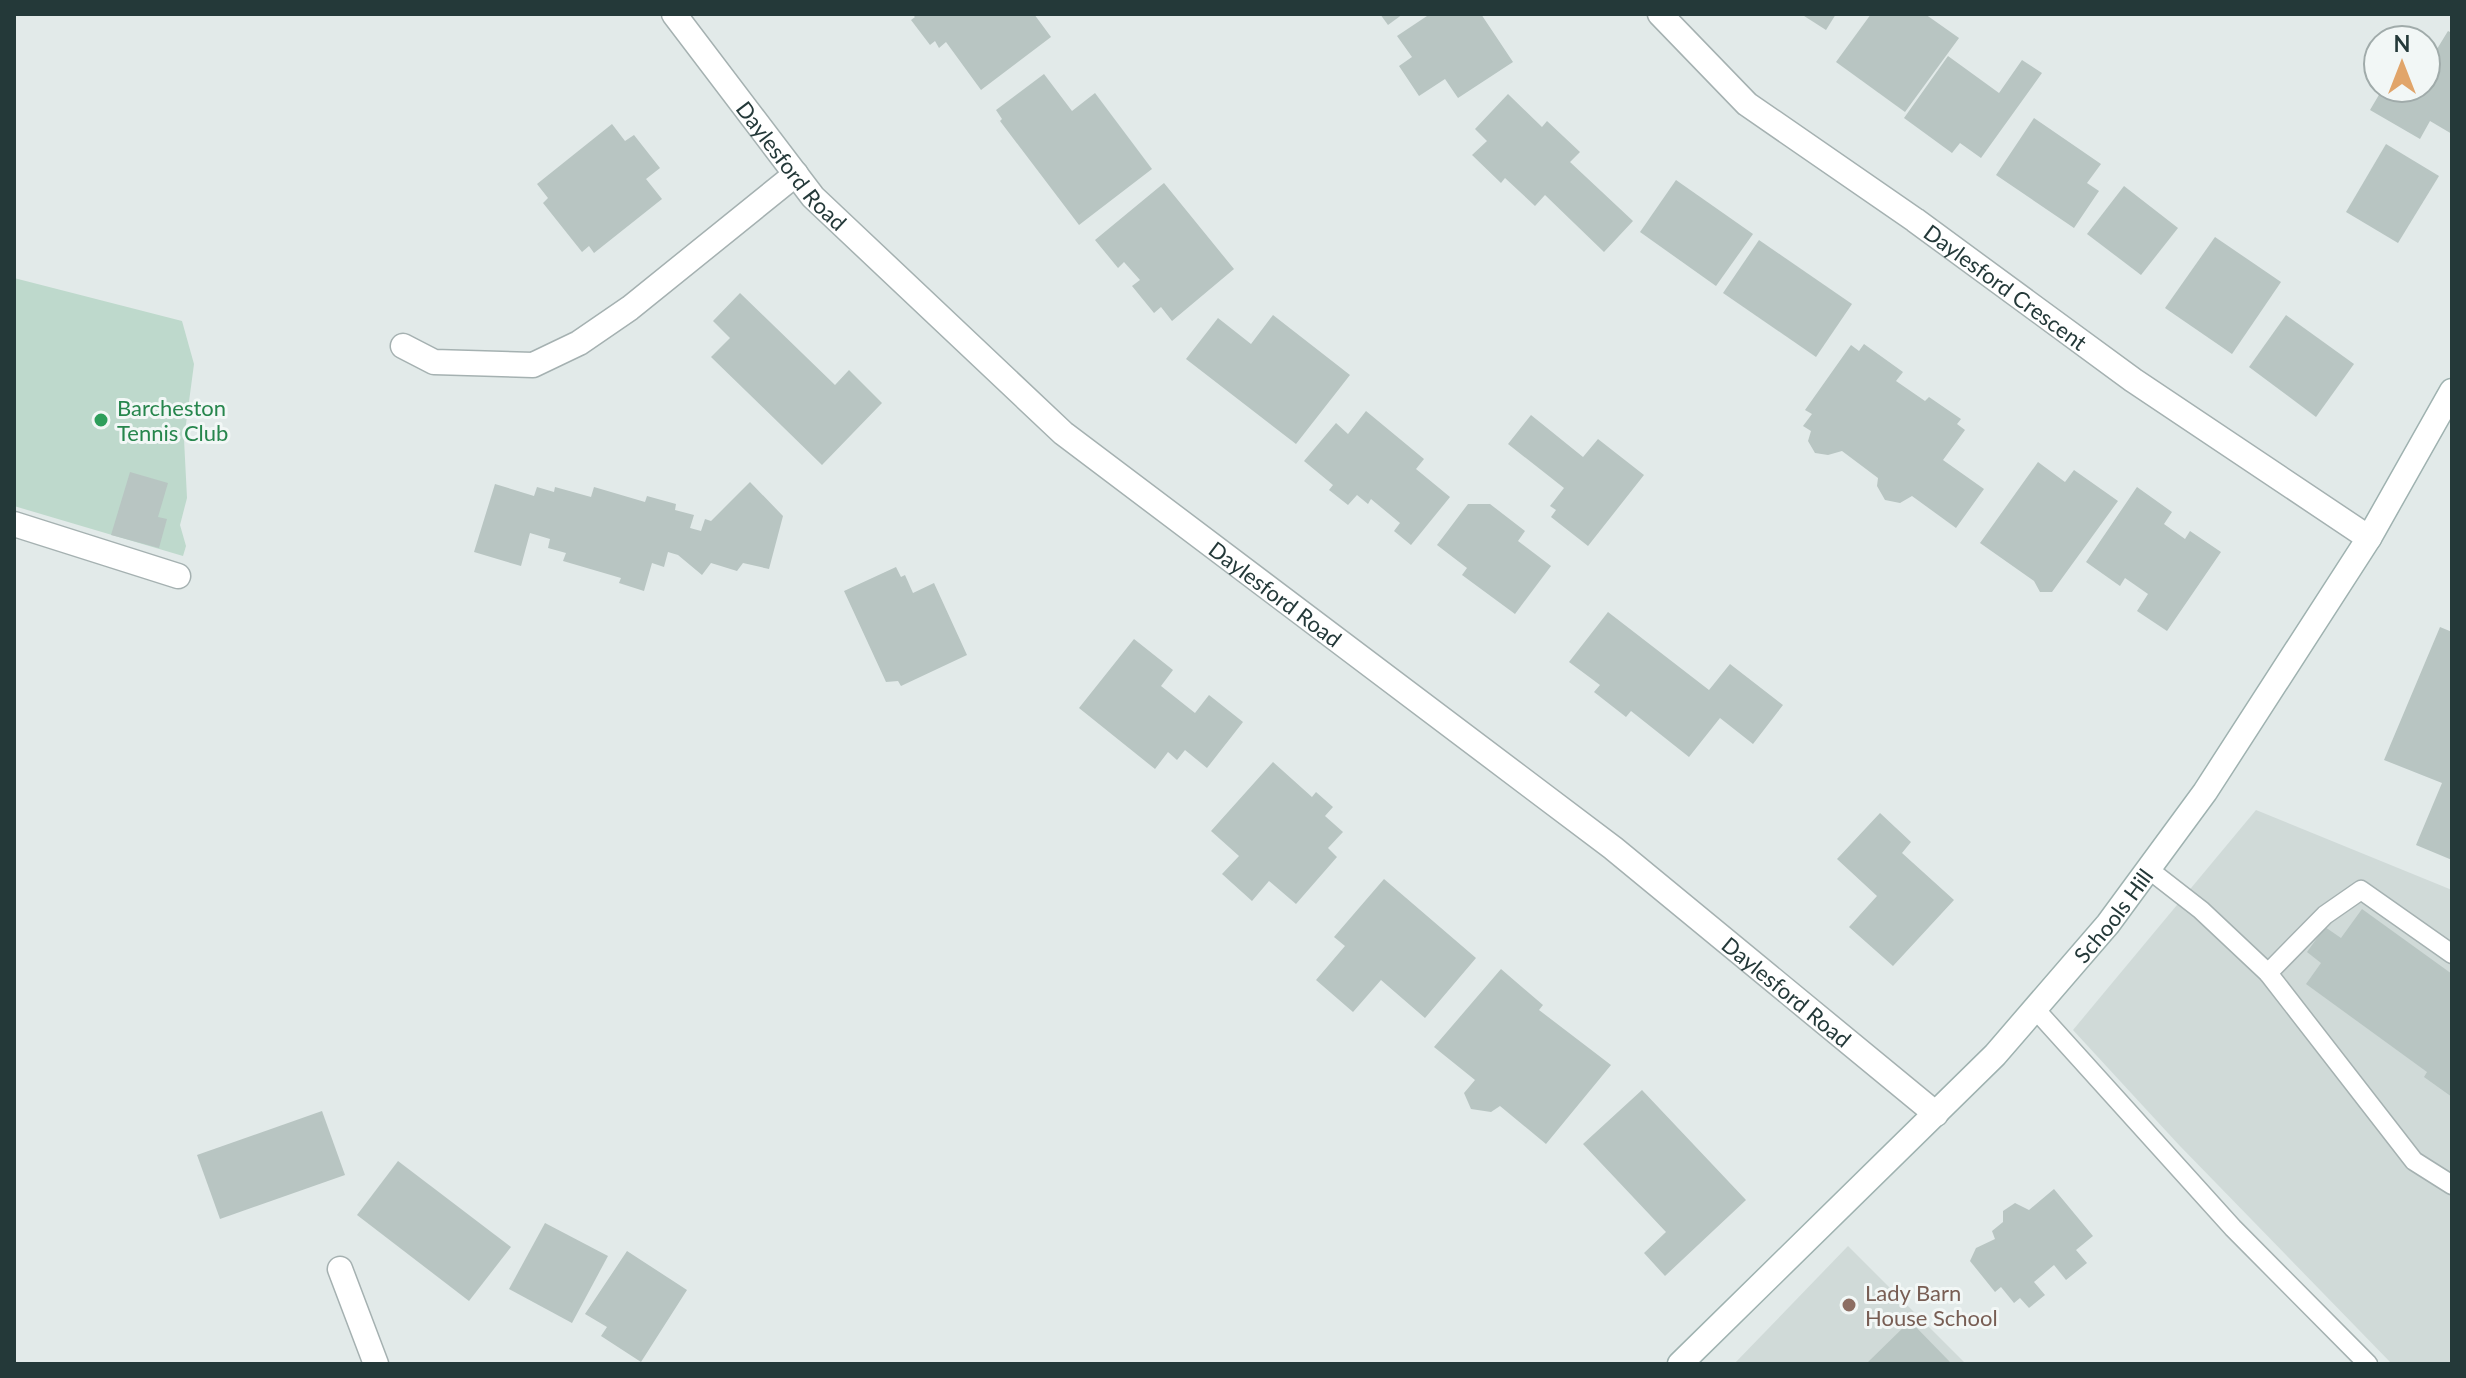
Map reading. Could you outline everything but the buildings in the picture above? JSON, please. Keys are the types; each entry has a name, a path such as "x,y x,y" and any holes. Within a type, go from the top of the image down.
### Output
{"street":[{"name":"Daylesford Road","path":"674,14 813,197 1063,433 1613,848 1936,1114"},
{"name":"Daylesford Crescent","path":"1660,14 1747,104 1915,220 2133,380 2369,538"},
{"path":"403,346 434,362 533,365 579,343 630,308 796,174"},
{"name":"Schools Hill","path":"1680,1364 2037,1011 2108,924 2205,792 2369,538 2452,391"},
{"path":"14,524 178,576"},
{"path":"340,1269 376,1364"}],"lane":[{"path":"2147,868 2201,910 2268,973 2414,1161 2452,1185"},
{"path":"2268,973 2325,915 2361,890 2452,954"},
{"path":"2037,1011 2233,1228 2368,1364"}],"shaded area":[{"path":"2256,810 2452,890 2452,1364 2392,1364 2179,1145 2073,1030"},
{"name":"Lady Barn House School","path":"1848,1246 1966,1364 1734,1364"}],"green space":[{"name":"Barcheston Tennis Club","path":"14,278 182,321 194,364 184,439 187,498 180,525 186,546 183,556 14,506"}],"place":[{"name":"Barcheston Tennis Club","path":"101,420"},
{"name":"Lady Barn House School","path":"1849,1305"}]}
